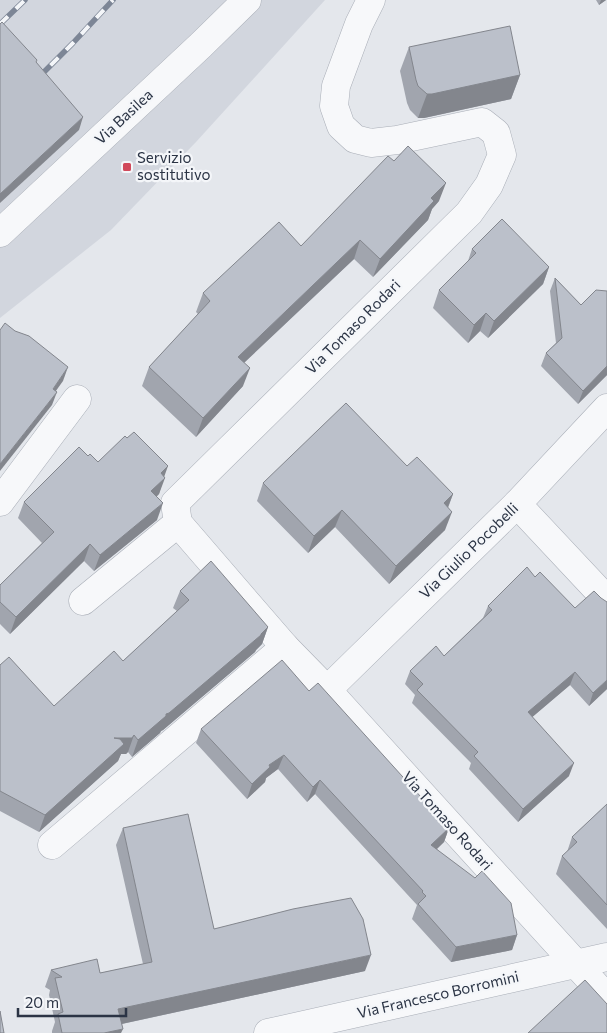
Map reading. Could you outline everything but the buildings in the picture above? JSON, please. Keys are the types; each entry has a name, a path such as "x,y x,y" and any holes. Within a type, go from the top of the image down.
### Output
{"street":[{"name":"Via Basilea","path":"0,233 247,0"},
{"name":"Via Tomaso Rodari","path":"371,0 358,24 336,86 334,106 341,126 355,139 371,143 396,140 482,122 496,133 502,155 489,185 469,213 175,503 178,523 285,647 328,690 607,998"},
{"path":"0,502 78,399"},
{"name":"Via Giulio Pocobelli","path":"328,690 518,504 607,408"},
{"path":"518,504 607,600"},
{"path":"83,601 178,523"},
{"path":"52,845 285,647"},
{"name":"Via Francesco Borromini","path":"268,1033 607,957"}],"shaded area":[{"path":"0,0 325,0 196,142 111,230 0,318"}],"railway":[{"path":"0,24 25,0"},
{"path":"35,81 113,0"}],"place":[{"name":"Servizio sostitutivo","path":"127,167"}]}
